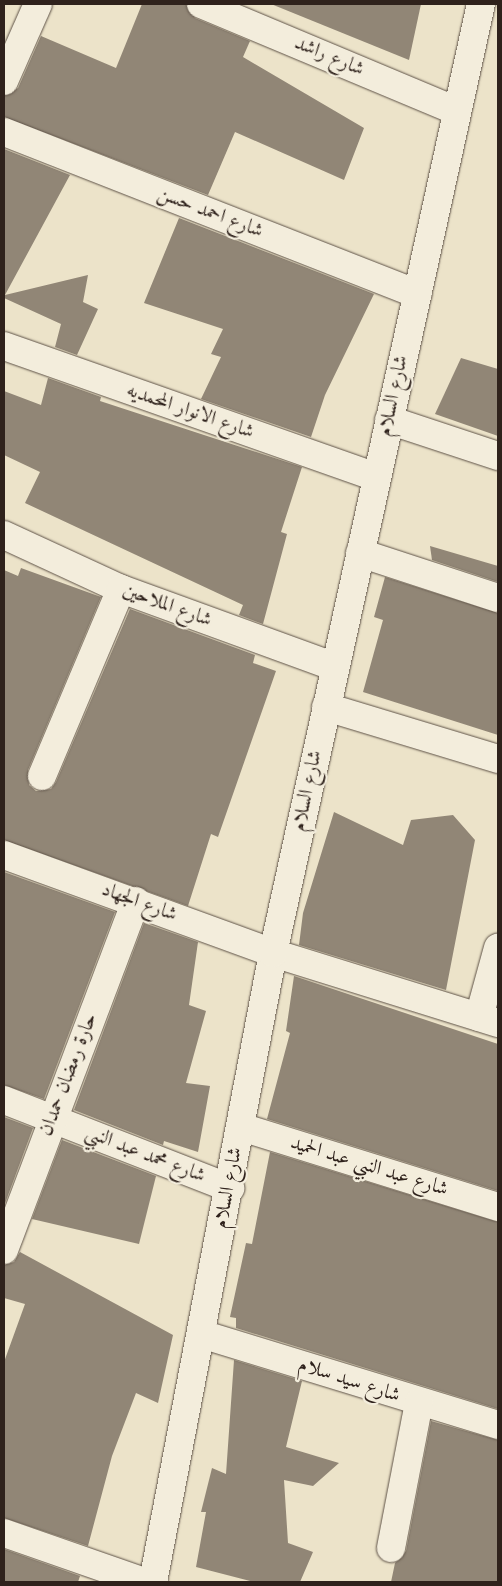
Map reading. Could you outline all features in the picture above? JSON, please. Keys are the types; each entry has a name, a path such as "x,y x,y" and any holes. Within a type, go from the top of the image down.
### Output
{"street":[{"path":"4,81 38,4"},
{"name":"شارع راشد","path":"201,4 457,111"},
{"name":"شارع السلام","path":"153,1582 230,1188 273,953 481,4"},
{"name":"شارع احمد حسن","path":"4,132 417,294"},
{"name":"شارع الانوار المحمديه","path":"4,346 376,477"},
{"path":"389,420 498,456"},
{"name":"شارع الملاحين","path":"4,535 121,589 335,667"},
{"path":"360,553 498,598"},
{"path":"42,776 121,589"},
{"path":"326,707 498,760"},
{"name":"شارع الجهاد","path":"4,855 136,901 273,953 489,1020"},
{"name":"حارة رمضان حمدان","path":"4,1250 136,901"},
{"path":"489,1020 498,948"},
{"name":"شارع محمد عبد النبي","path":"4,1100 230,1188"},
{"name":"شارع عبد النبي عبد الحميد","path":"241,1127 498,1207"},
{"name":"شارع سيد سلام","path":"202,1334 419,1403 498,1425"},
{"path":"391,1548 419,1403"},
{"path":"4,1533 145,1582"}],"building":[{"path":"142,4 186,4 195,18 250,41 243,57 364,128 344,180 235,132 208,195 4,117 4,96 18,88 41,36 116,68"},
{"path":"271,4 421,4 409,60"},
{"path":"4,149 70,175 5,295 88,275 83,302 98,309 77,355 55,347 61,324 4,298"},
{"path":"179,218 374,294 325,395 311,437 201,399 221,357 211,354 223,329 144,303"},
{"path":"461,358 498,369 498,436 435,414"},
{"path":"48,378 101,397 100,401 302,467 281,532 287,534 263,624 239,615 243,605 25,503 40,472 4,455 4,391 41,405"},
{"path":"430,546 498,566 498,582 432,560"},
{"path":"21,568 101,597 28,770 29,785 36,791 51,789 56,782 130,609 255,655 253,663 276,671 218,837 211,834 188,906 4,840 4,570 18,576"},
{"path":"385,577 498,613 498,735 363,692 383,620 374,617"},
{"path":"334,812 403,845 411,820 453,815 475,840 446,990 299,945 303,913"},
{"path":"4,872 115,912 44,1099 4,1085"},
{"path":"144,923 198,942 189,1005 206,1011 186,1083 210,1086 198,1152 164,1141 163,1145 74,1110"},
{"path":"294,976 498,1044 498,1191 267,1119 290,1033 286,1031"},
{"path":"4,1117 33,1128 4,1206"},
{"path":"62,1140 156,1176 139,1244 32,1219"},
{"path":"270,1152 498,1222 498,1409 236,1328 236,1318 230,1317 246,1243 252,1244"},
{"path":"20,1252 173,1335 158,1403 136,1393 112,1456 88,1546 4,1518 4,1362 25,1304 4,1298 4,1265 14,1262"},
{"path":"234,1360 302,1381 286,1447 339,1463 313,1486 284,1480 288,1543 313,1552 300,1582 254,1582 196,1567 206,1512 201,1512 212,1468 226,1474"},
{"path":"431,1421 498,1440 498,1582 391,1582 395,1563 406,1551"},
{"path":"4,1549 80,1576 78,1582 4,1582"}]}
